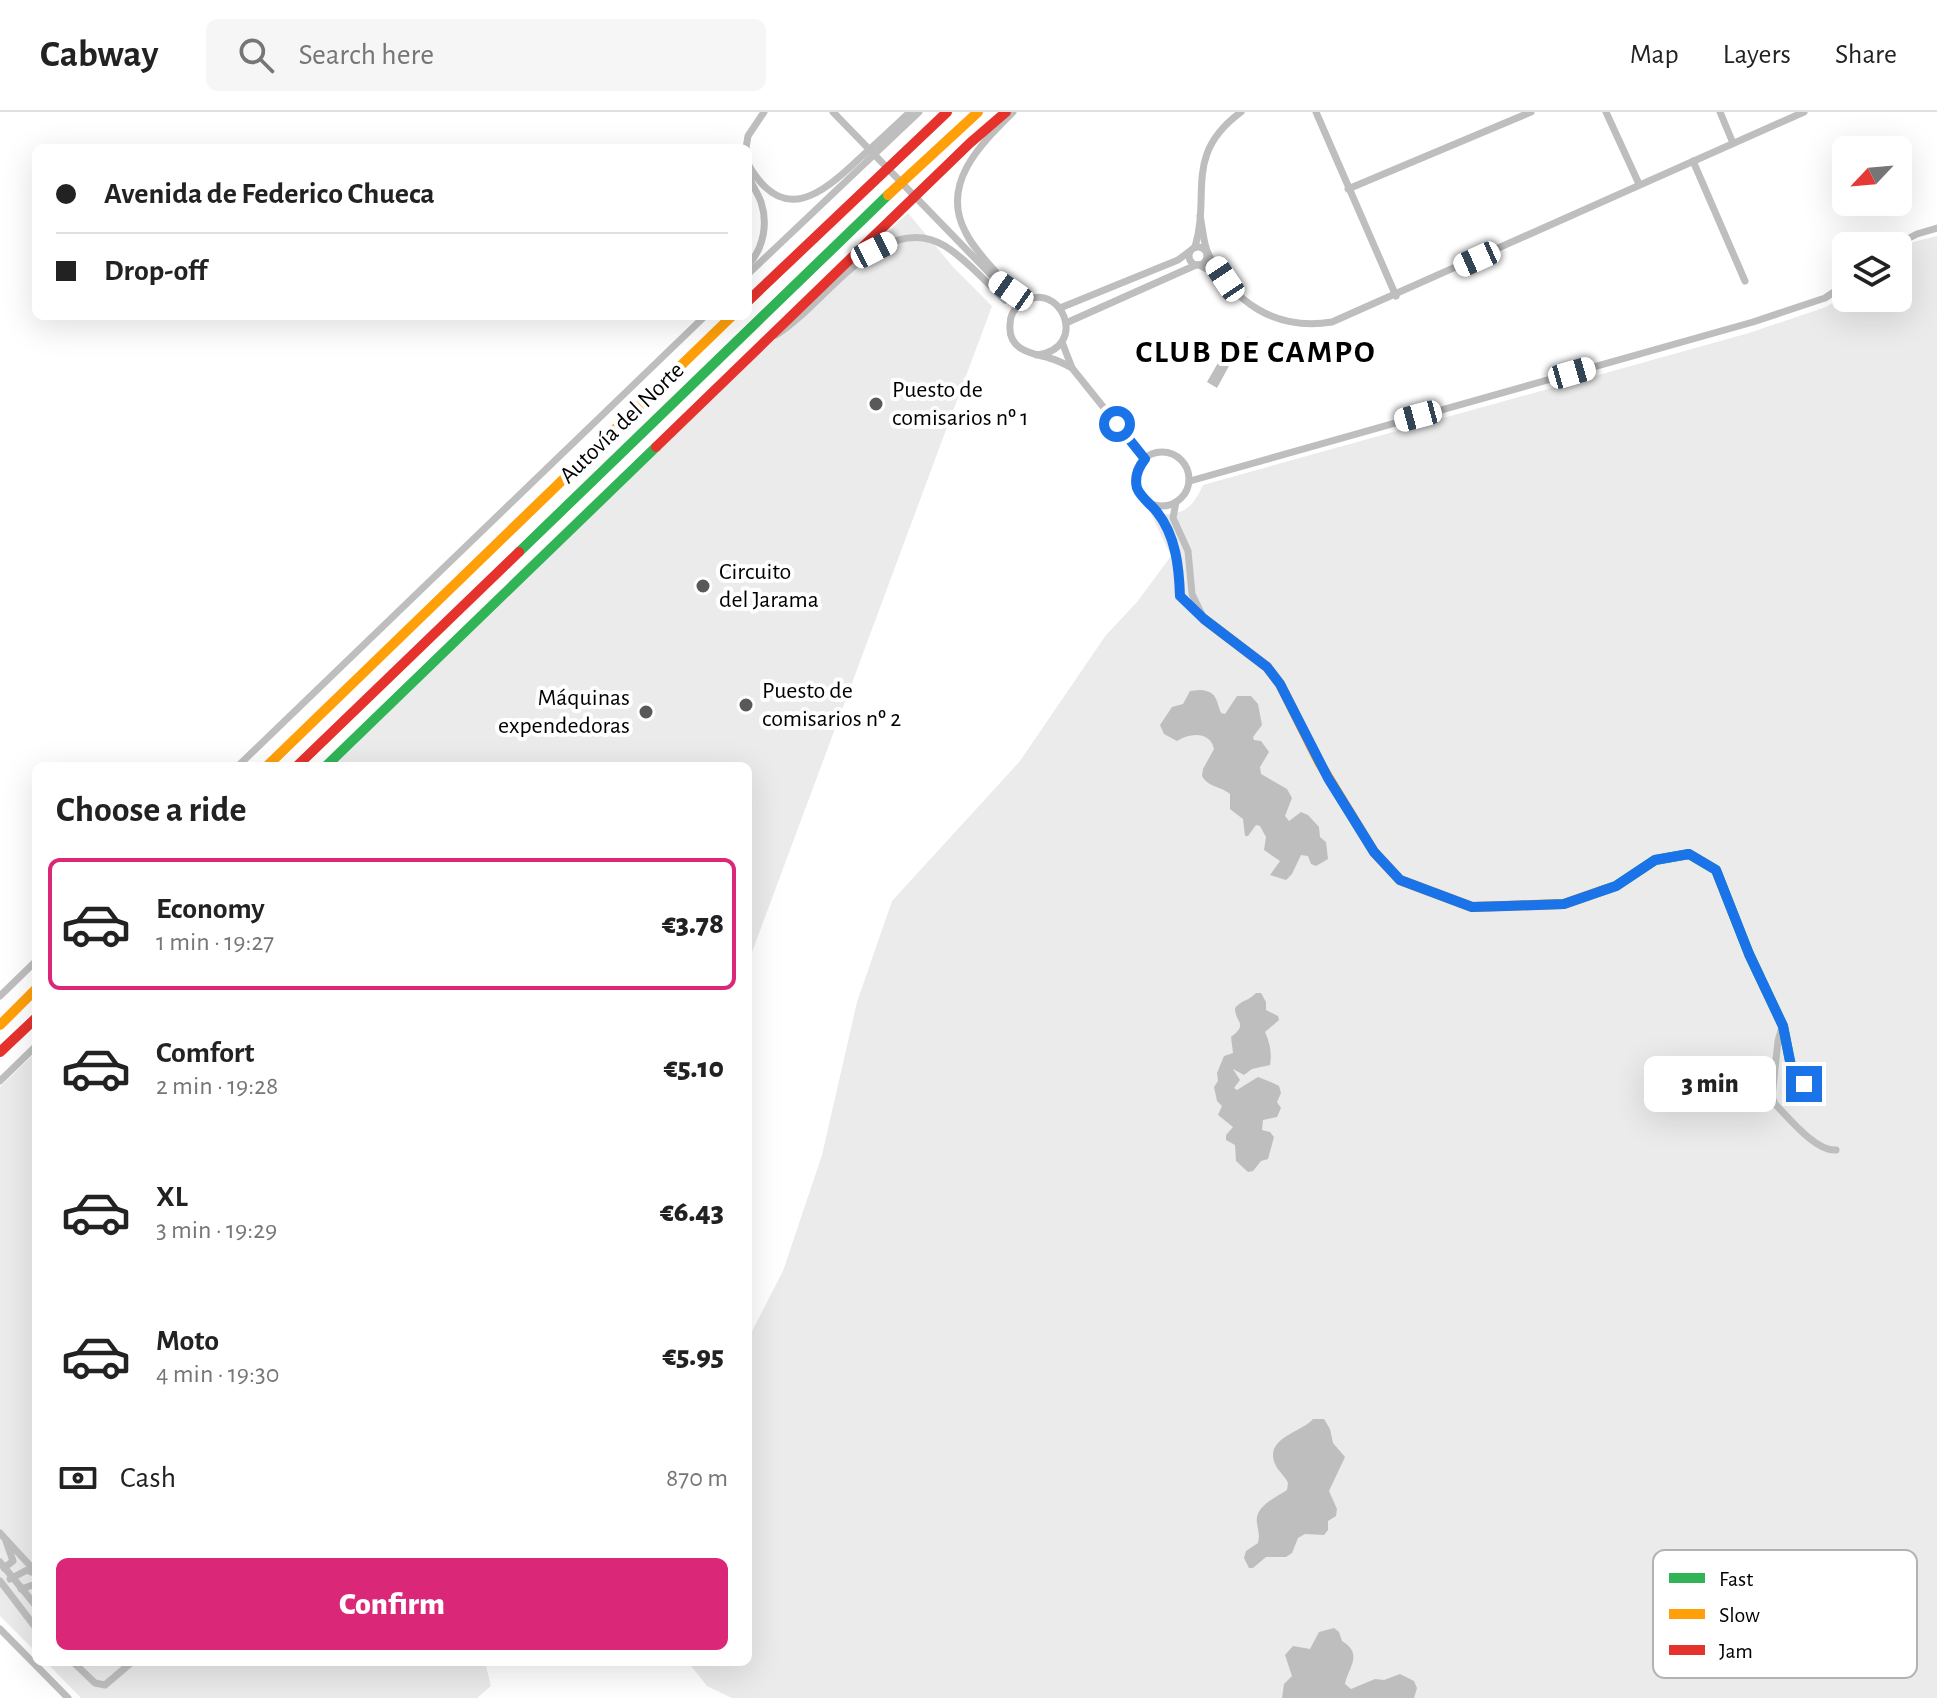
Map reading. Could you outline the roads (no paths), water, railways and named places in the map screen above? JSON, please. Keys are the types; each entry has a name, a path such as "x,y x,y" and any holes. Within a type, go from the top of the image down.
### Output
{"main road":[{"path":"752,297 947,112"},
{"name":"Autovía del Norte","path":"301,762 890,193 978,112"},
{"path":"330,762 970,143 1006,112"},
{"name":"Autovía del Norte","path":"271,762 728,320"},
{"path":"1204,619 1267,667 1280,684 1319,762 1374,852 1400,880 1472,907 1564,904 1616,886 1655,860 1689,854 1716,870 1749,954 1783,1026 1794,1081"},
{"path":"0,1025 32,993"},
{"path":"0,1052 32,1022"}],"street":[{"path":"747,144 748,136 764,112"},
{"path":"833,112 996,280 1024,302"},
{"path":"752,170 762,186 778,197 800,200 812,196 836,181 910,112"},
{"path":"752,270 919,112"},
{"path":"1011,291 964,230 958,203 964,171 972,154 1013,112"},
{"path":"1066,323 1207,260 1200,216 1199,186 1203,165 1212,142 1225,124 1241,112"},
{"path":"1316,112 1396,296"},
{"path":"1348,189 1531,112"},
{"path":"1606,112 1639,184"},
{"path":"1720,112 1733,143"},
{"path":"1060,308 1178,260 1192,249 1202,247 1237,295 1267,315 1293,324 1332,322 1804,112"},
{"path":"1693,161 1745,281"},
{"path":"752,183 761,201 764,218 759,249 752,259"},
{"path":"1200,216 1189,259 1225,279"},
{"path":"1912,237 1937,228"},
{"path":"769,339 795,324 874,250 906,237 921,237 942,244 1005,300"},
{"path":"996,280 1012,315 1010,331 1013,339 1023,351 1072,368"},
{"path":"1190,481 1753,322 1832,293"},
{"path":"1012,315 1024,302 1043,298 1060,308 1066,323 1062,342 1072,368 1145,459"},
{"path":"681,340 695,320"},
{"path":"242,762 701,320"},
{"path":"1037,355 1046,354 1062,342"},
{"path":"1149,503 1164,507 1182,499 1190,481 1186,466 1174,455 1153,454 1145,459 1139,467 1136,483 1141,496 1160,515 1172,542 1179,564 1180,591 1184,602 1204,619"},
{"path":"1176,502 1173,518 1188,551 1192,594"},
{"path":"1180,591 1186,587 1204,619"},
{"path":"0,996 32,965"},
{"path":"1783,1026 1778,1041 1772,1097 1775,1104 1820,1147 1836,1150"},
{"path":"0,1081 32,1050"},
{"path":"1794,1081 1804,1084 1804,1097 1798,1100 1788,1096 1786,1089 1794,1081"},
{"path":"1775,1104 1788,1096"},
{"path":"0,1544 1,1532"},
{"path":"1,1532 13,1561 2,1565 32,1601"},
{"path":"1,1532 32,1568"},
{"path":"32,1572 27,1570 2,1583 32,1623"},
{"path":"21,1589 32,1585"},
{"path":"0,1629 32,1661"},
{"path":"0,1643 8,1637"},
{"path":"37,1666 68,1698"},
{"path":"77,1666 95,1683 105,1685 127,1666"}],"place":[{"name":"Puesto de comisarios nº 1","path":"876,404"},
{"name":"Circuito del Jarama","path":"703,586"},
{"name":"Puesto de comisarios nº 2","path":"746,705"},
{"name":"Máquinas expendedoras","path":"646,712"}],"district":[{"name":"CLUB DE CAMPO","path":"1256,352"}]}
